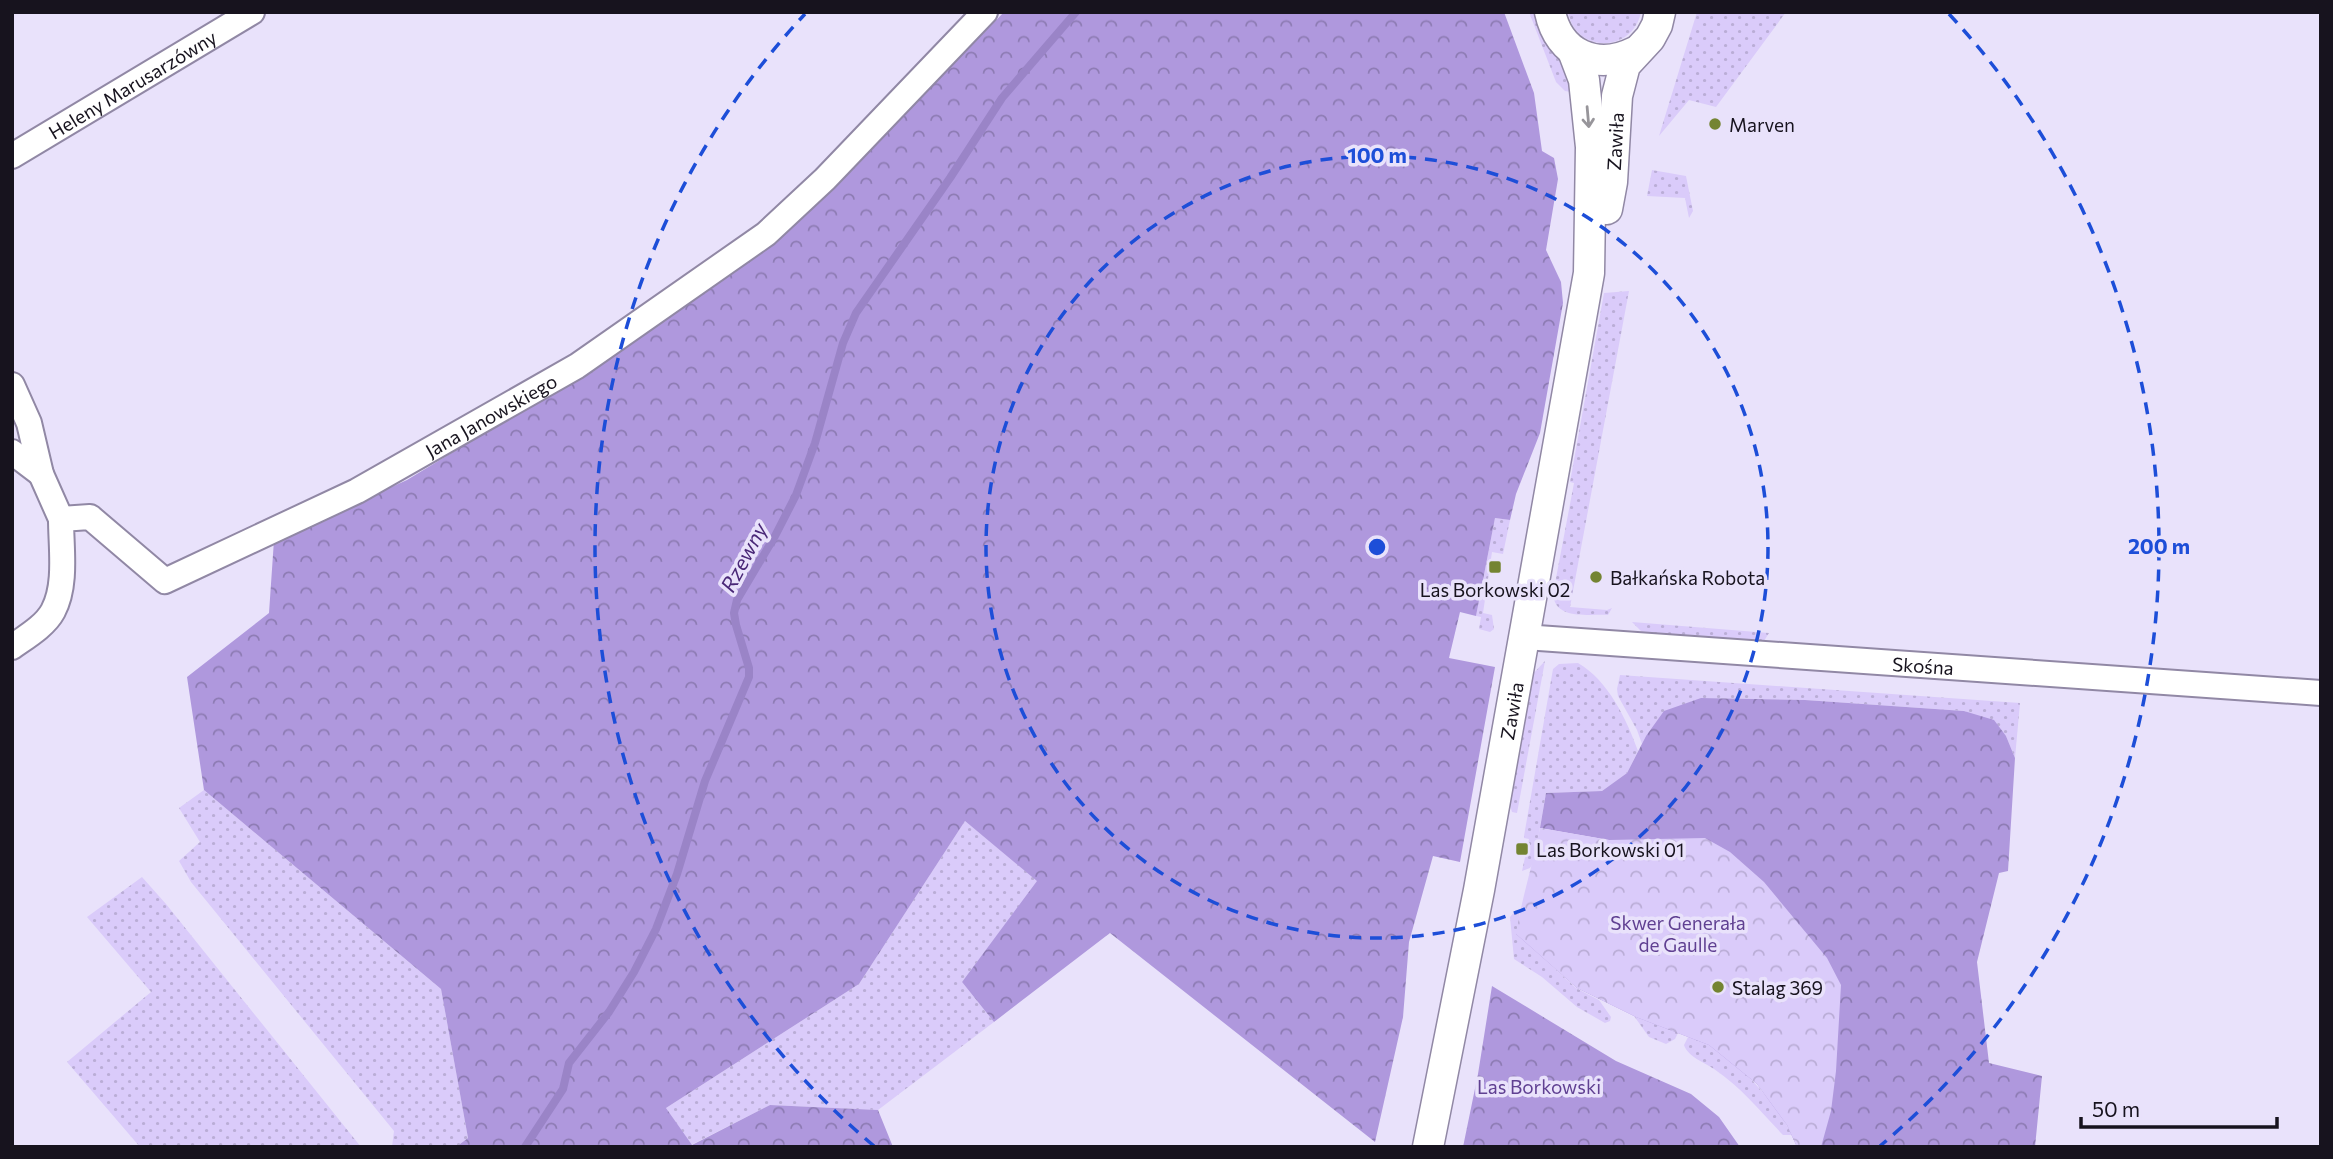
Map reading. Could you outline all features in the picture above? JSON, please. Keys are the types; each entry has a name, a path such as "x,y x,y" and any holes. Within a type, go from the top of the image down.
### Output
{"street":[{"name":"Heleny Marusarzówny","path":"12,156 253,12"},
{"name":"Jana Janowskiego","path":"61,519 90,517 165,581 357,491 577,366 766,234 825,179 985,12"},
{"name":"Zawiła","path":"1428,1147 1476,903 1589,273 1591,147 1584,80 1573,51 1555,29 1550,12"},
{"name":"Zawiła","path":"1589,273 1600,246 1612,182 1617,96 1625,65 1650,38 1660,12"},
{"path":"1573,51 1600,61 1614,60 1635,52"},
{"path":"12,385 29,423 41,474 61,519 61,587 52,612 32,633 12,647"},
{"path":"12,452 41,474"},
{"name":"Skośna","path":"1524,638 2321,693"}],"green space":[{"path":"1004,12 1504,12 1534,93 1542,151 1554,158 1558,179 1546,250 1561,282 1563,303 1540,433 1516,494 1510,520 1495,518 1476,616 1460,612 1449,658 1495,667 1460,862 1433,856 1409,942 1403,1017 1375,1142 1110,933 994,1022 962,982 1037,881 965,821 859,984 666,1108 692,1145 770,1105 878,1110 893,1147 456,1147 468,1138 441,989 204,790 187,677 269,613 274,540 407,480 593,367 747,262 854,167"},
{"path":"1529,12 1540,12 1577,93 1565,91 1556,82"},
{"path":"1568,12 1641,12 1636,25 1627,35 1604,43 1581,35 1573,26"},
{"path":"1697,12 1786,12 1716,107 1689,100 1659,136"},
{"path":"1652,170 1686,176 1693,211 1689,218 1685,198 1647,196"},
{"path":"1629,291 1570,607 1607,610 1612,608 1608,615 1573,614 1559,608 1553,594 1574,483 1570,482 1604,293"},
{"path":"1495,518 1510,520 1503,554 1492,552 1483,613 1492,615 1494,629 1490,632 1479,629 1481,617 1476,616"},
{"path":"1632,622 1769,633 1764,641 1654,634 1642,632"},
{"path":"1545,661 1517,813 1512,812 1509,802 1531,676"},
{"path":"1578,663 1589,670 1607,690 1622,714 1638,751 1627,773 1602,791 1546,793 1534,862 1530,868 1522,871 1529,839 1524,836 1553,669 1559,664"},
{"path":"1620,675 2020,703 2015,758 2006,736 1965,711 1805,700 1701,698 1646,736 1642,744 1618,696"},
{"path":"1701,698 1805,700 1964,711 1994,720 2006,736 2015,758 2008,871 1999,873 1977,962 1989,1063 2042,1076 2035,1147 1797,1147 1787,1125 1757,1084 1709,1045 1636,1017 1577,988 1516,934 1609,840 1540,828 1546,793 1602,791 1627,773 1646,736 1664,711"},
{"path":"204,790 441,989 468,1138 456,1147 392,1147 394,1131 191,882 179,861 200,842 179,808"},
{"path":"965,821 1038,881 962,982 994,1022 878,1110 770,1105 691,1145 666,1108 859,984"},
{"name":"Skwer Generała de Gaulle","path":"1540,828 1609,840 1705,838 1730,852 1764,882 1827,958 1841,985 1836,1071 1831,1111 1821,1147 1797,1147 1787,1125 1757,1084 1709,1045 1636,1017 1577,988 1516,934"},
{"path":"142,877 361,1147 140,1147 67,1062 151,992 87,917"},
{"path":"1516,910 1520,910 1517,934 1576,988 1599,1000 1611,1017 1610,1021 1605,1023 1577,1007 1542,977 1514,959 1510,917"},
{"name":"Las Borkowski","path":"1492,986 1616,1061 1691,1094 1719,1117 1740,1147 1463,1147"},
{"path":"1634,1016 1678,1033 1675,1039 1666,1044 1649,1037"},
{"path":"1688,1037 1702,1041 1720,1052 1744,1073 1767,1098 1792,1135 1783,1135 1733,1084 1689,1053 1684,1045"}],"waterway":[{"name":"Rzewny","path":"525,1147 563,1089 569,1063 609,1012 656,929 677,874 705,781 749,677 734,613 737,600 796,495 815,443 843,343 856,313 1002,98 1076,12"}],"place":[{"name":"Marven","path":"1715,124"},
{"name":"Las Borkowski 02","path":"1495,567"},
{"name":"Bałkańska Robota","path":"1596,577"},
{"name":"Las Borkowski 01","path":"1522,849"},
{"name":"Stalag 369","path":"1718,987"}]}
